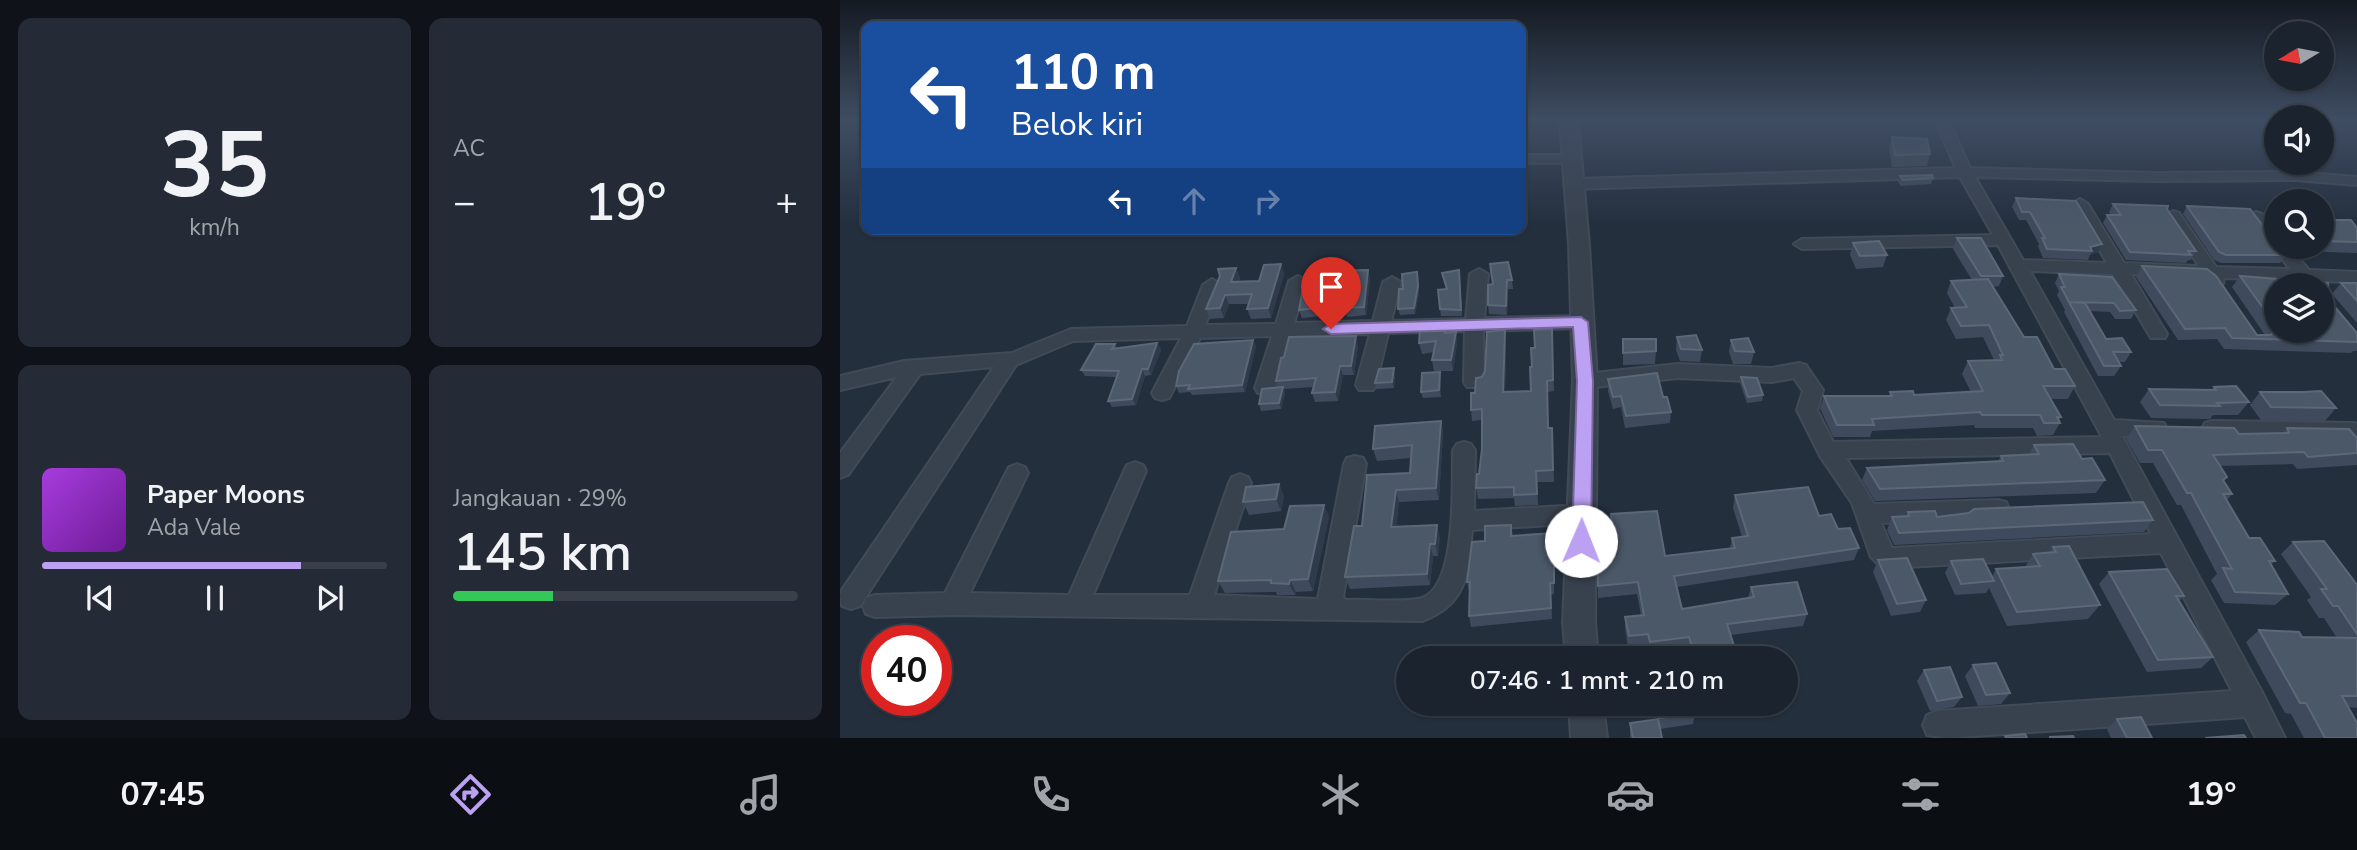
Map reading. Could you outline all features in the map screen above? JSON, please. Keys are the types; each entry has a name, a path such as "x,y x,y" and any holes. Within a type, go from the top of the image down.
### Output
{"street":[{"path":"1534,155 1571,165"},
{"path":"1571,155 1579,245 1585,381 1579,623 1581,646"},
{"path":"1958,155 2112,436 2271,738"},
{"path":"1526,160 1571,165 2157,177 2295,176 2357,181"},
{"path":"2080,204 2158,334"},
{"path":"2173,216 2226,294"},
{"path":"2256,218 2264,227"},
{"path":"1802,244 2003,240"},
{"path":"2290,259 2302,273"},
{"path":"2018,265 2211,271 2264,276"},
{"path":"1474,382 1474,326 1479,274"},
{"path":"2334,278 2357,277"},
{"path":"1265,388 1298,281"},
{"path":"1366,385 1392,282"},
{"path":"1162,393 1194,331 1212,285"},
{"path":"840,383 914,367 1010,359 1071,335 1581,322"},
{"path":"851,598 1010,359"},
{"path":"840,469 914,367"},
{"path":"1585,381 1678,371 1772,374 1799,370 1814,390 1807,410 1827,450 1849,478 1867,514 1881,553 1890,558 2033,548 2168,543"},
{"path":"1827,450 2112,436 2183,429 2354,431"},
{"path":"875,606 952,604 1422,610 1434,606 1446,597 1454,582 1462,520 1464,450"},
{"path":"1345,611 1330,601 1355,464"},
{"path":"1076,606 1135,471"},
{"path":"952,604 1017,473"},
{"path":"1198,606 1240,483"},
{"path":"2118,503 2146,502"},
{"path":"1867,514 2021,508"},
{"path":"1462,520 1582,514"},
{"path":"1937,725 2254,704"},
{"path":"1587,716 1589,738"}],"building":[{"path":"1932,175 1933,178 1903,180 1900,176"},
{"path":"2016,198 2076,201 2102,244 2090,247 2092,251 2047,249 2042,238 2045,238 2030,212 2022,212"},
{"path":"2113,204 2168,206 2167,209 2196,251 2188,251 2191,255 2130,252 2107,215 2121,215"},
{"path":"2187,206 2250,209 2264,227 2264,255 2226,255 2219,252"},
{"path":"2334,220 2351,220 2357,228 2357,242 2334,241"},
{"path":"1957,238 1981,238 2003,276 1981,276"},
{"path":"1879,241 1887,255 1860,256 1853,243"},
{"path":"1508,262 1512,280 1507,280 1506,306 1488,305 1488,285 1493,284 1490,264"},
{"path":"1281,264 1268,308 1247,309 1252,294 1225,295 1220,308 1206,309 1220,276 1218,269 1236,268 1231,282 1259,281 1264,265"},
{"path":"2142,266 2207,269 2216,276 2257,335 2264,335 2264,339 2232,338 2225,328 2185,329"},
{"path":"1368,270 1364,307 1345,308 1347,294 1319,297 1317,308 1299,310 1304,283 1310,282 1312,271"},
{"path":"1459,270 1461,310 1440,309 1438,290 1447,289 1442,273"},
{"path":"1417,272 1418,286 1414,308 1398,309 1399,289 1403,289 1402,274"},
{"path":"2059,274 2112,277 2136,310 2120,311 2114,303 2069,302 2061,287 2065,287"},
{"path":"2240,276 2264,278 2264,309"},
{"path":"1988,279 2024,337 2037,337 2054,369 2065,369 2075,386 2043,386 2061,417 2057,417 2060,423 2044,423 2040,415 1982,415 1980,412 1872,419 1874,425 1837,425 1824,396 1892,396 1890,392 1913,391 1914,395 1983,391 1968,361 2002,360 2000,355 2003,355 1989,325 1961,326 1951,308 1967,307 1951,281"},
{"path":"2341,283 2357,283 2357,301"},
{"path":"2069,302 2085,303 2106,339 2122,338 2131,352 2113,352 2121,366 2104,366"},
{"path":"2334,306 2357,333 2357,342 2334,341"},
{"path":"1444,324 1445,333 1456,332 1451,360 1432,360 1436,341 1419,343 1420,327"},
{"path":"1552,329 1553,380 1547,381 1548,428 1552,428 1553,470 1536,471 1537,494 1514,495 1514,487 1476,488 1482,449 1482,409 1471,410 1471,393 1475,393 1476,378 1482,377 1485,371 1487,332 1505,330 1503,392 1531,391 1530,367 1531,348 1535,348 1534,330"},
{"path":"1696,335 1702,350 1681,349 1677,337"},
{"path":"1356,336 1351,366 1340,366 1335,392 1312,393 1316,378 1276,381 1289,337"},
{"path":"1748,338 1754,352 1735,351 1731,340"},
{"path":"1623,339 1656,339 1656,351 1623,353"},
{"path":"1253,340 1242,385 1188,389 1190,385 1176,386 1179,371 1194,344"},
{"path":"1157,343 1148,369 1142,369 1132,399 1108,401 1119,371 1081,370 1096,344 1115,344 1112,349"},
{"path":"1394,368 1392,382 1375,383 1379,369"},
{"path":"1440,372 1439,390 1421,392 1422,373"},
{"path":"1657,373 1663,397 1667,397 1671,412 1626,416 1621,396 1613,397 1608,379"},
{"path":"1741,377 1757,378 1763,395 1748,397"},
{"path":"2236,386 2249,402 2217,403 2220,406 2160,405 2149,389 2216,390 2214,387"},
{"path":"1283,387 1279,403 1259,404 1262,389"},
{"path":"2321,391 2336,408 2271,407 2260,392 2303,392"},
{"path":"1441,421 1436,488 1396,490 1391,527 1437,525 1435,544 1430,544 1427,574 1345,577 1354,526 1362,526 1367,475 1410,473 1412,445 1373,449 1375,426"},
{"path":"2135,426 2234,428 2239,434 2289,433 2287,428 2349,429 2357,438 2357,453 2308,457 2304,452 2213,455 2227,477 2223,480 2232,494 2223,494 2249,538 2260,538 2275,561 2269,561 2288,594 2235,592 2223,568 2232,569 2191,493 2187,493 2162,450 2148,450"},
{"path":"2073,444 2082,459 2092,458 2105,480 1880,489 1867,468 2003,461 2001,456 2039,454 2034,445"},
{"path":"1279,484 1276,499 1243,502 1246,487"},
{"path":"1808,487 1819,516 1831,514 1838,529 1850,528 1859,548 1674,576 1682,609 1754,597 1751,587 1797,582 1807,614 1727,624 1734,646 1692,646 1689,637 1650,642 1648,634 1629,636 1625,617 1644,615 1638,582 1598,586 1598,545 1614,544 1611,514 1657,511 1665,556 1735,548 1732,538 1748,536 1735,495"},
{"path":"2143,502 2153,520 1899,533 1892,517 1909,516 1908,512 1935,511 1937,517 1969,513 1974,509"},
{"path":"1324,505 1308,579 1290,580 1289,584 1271,583 1271,580 1218,581 1231,532 1284,529 1290,506"},
{"path":"1511,525 1511,536 1554,533 1551,608 1469,616 1470,582 1467,582 1472,542 1485,541 1485,526"},
{"path":"2324,541 2357,585 2357,634 2338,606 2333,606 2321,589 2327,589 2293,542"},
{"path":"2069,546 2100,605 2017,612 1996,569 2040,566 2033,554 2056,552 2053,547"},
{"path":"1907,558 1926,600 1897,604 1878,560"},
{"path":"1983,559 1994,581 1961,584 1951,561"},
{"path":"2167,569 2184,596 2176,596 2213,657 2158,660 2109,572"},
{"path":"2259,630 2299,632 2302,637 2357,638 2357,696 2342,696 2357,723 2357,738 2325,738 2306,703 2300,703"},
{"path":"1996,663 2010,693 1986,695 1973,665"},
{"path":"1950,667 1962,697 1937,701 1924,670"},
{"path":"2141,717 2152,738 2127,738 2117,719"},
{"path":"1658,719 1662,738 1633,738 1630,723"},
{"path":"2025,734 2027,738 2005,736"},
{"path":"2244,735 2246,738 2205,738"},
{"path":"2050,737 2074,738 2050,738"}],"route":[{"path":"1331,329 1581,322 1585,381 1581,541"}]}
